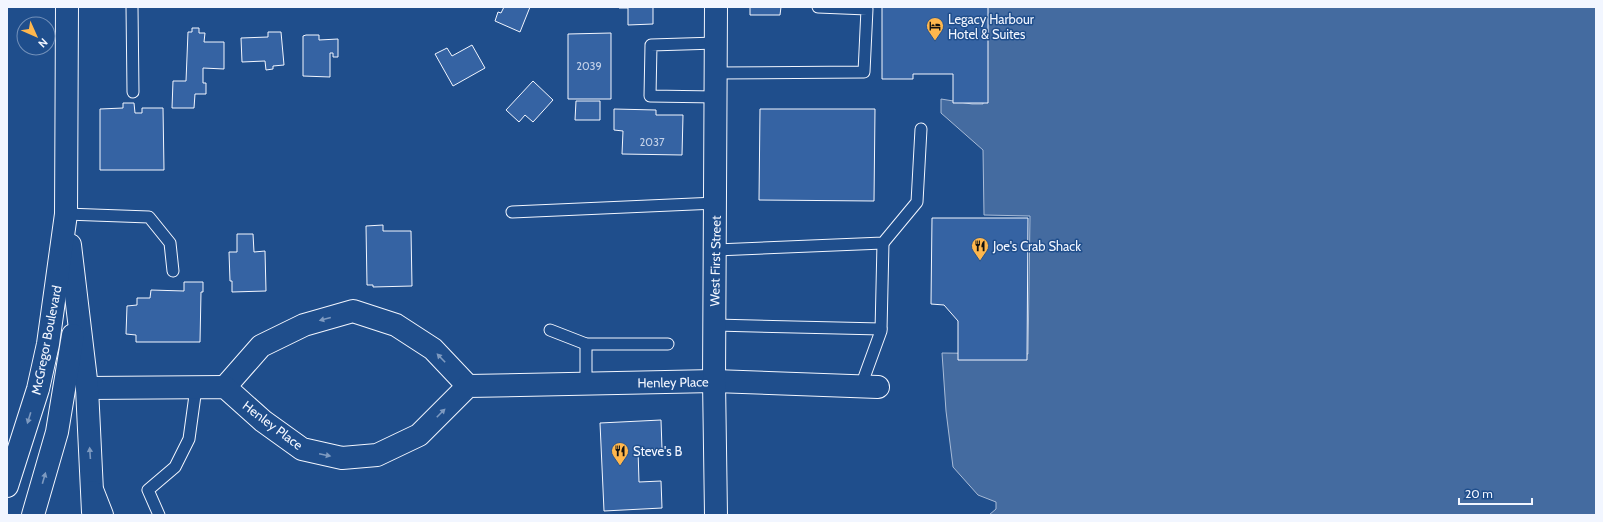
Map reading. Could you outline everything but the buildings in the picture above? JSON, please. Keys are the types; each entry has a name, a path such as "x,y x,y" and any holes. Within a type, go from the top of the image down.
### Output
{"street":[{"name":"McGregor Boulevard","path":"7,486 38,389 53,314 66,214 67,7"},
{"name":"West First Street","path":"716,7 716,250 714,381 716,515"},
{"name":"McGregor Boulevard","path":"66,214 87,388 93,515"},
{"name":"McGregor Boulevard","path":"33,515 57,432 78,308"},
{"path":"87,388 225,387 261,346 304,325 353,311 396,325 433,349 468,386"},
{"name":"Henley Place","path":"225,387 263,421 302,450 342,458 377,455 419,435 468,386 714,381 870,387"},
{"path":"93,492 102,515"}],"lane":[{"path":"132,7 134,92"},
{"path":"716,73 864,72 867,9 818,7"},
{"path":"716,43 652,45 650,96 716,97"},
{"path":"870,387 881,329 883,243 917,202 921,129"},
{"path":"512,212 716,203"},
{"path":"66,214 149,217 170,243 173,271"},
{"path":"716,250 883,243"},
{"path":"715,325 881,329"},
{"path":"550,330 586,344 668,344"},
{"path":"586,344 586,383"},
{"path":"159,515 148,490 175,467 189,439 196,388"}],"water":[{"path":"983,7 1596,7 1596,515 989,515 996,509 996,502 978,495 953,467 946,411 942,353 1028,354 1030,216 984,215 983,150 941,113 941,99 972,104 983,104"}],"place":[{"name":"Legacy Harbour Hotel & Suites","path":"935,41"},
{"name":"Joe's Crab Shack","path":"980,261"},
{"name":"Steve's B","path":"620,466"}]}
